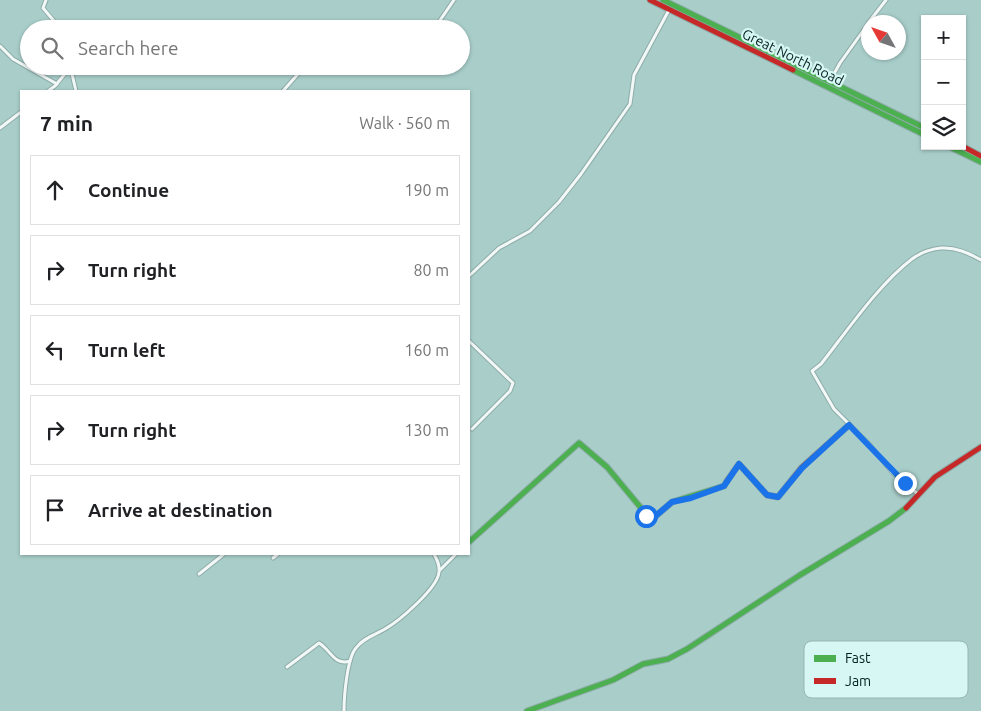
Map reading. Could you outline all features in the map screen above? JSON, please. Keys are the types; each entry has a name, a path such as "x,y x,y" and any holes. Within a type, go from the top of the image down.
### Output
{"main road":[{"name":"Great North Road","path":"650,0 921,133"},
{"name":"Great North Road","path":"664,0 921,126"},
{"path":"966,148 981,156"},
{"path":"956,150 981,162"},
{"path":"470,541 579,443 636,499 650,520 672,502 691,498 724,486 739,464 767,495 778,497 802,468 849,425"},
{"path":"527,711 613,680 632,668 668,659 687,649 825,559 889,521 919,496 935,477 981,447"}],"street":[{"path":"46,0 43,8 53,20"},
{"path":"440,20 454,0"},
{"path":"875,15 886,0"},
{"path":"470,275 499,248 530,231 559,202 630,104 634,75 670,9"},
{"path":"830,82 840,63 861,34"},
{"path":"0,46 20,63"},
{"path":"41,75 57,84"},
{"path":"49,90 57,84 63,75"},
{"path":"72,75 76,90"},
{"path":"284,90 297,75"},
{"path":"0,128 20,113"},
{"path":"919,496 894,474 865,440 834,409 812,371 822,364 886,284 913,258 930,250 947,248 959,249 981,260"},
{"path":"470,342 513,382 510,391 472,429"},
{"path":"198,574 223,555"},
{"path":"273,558 277,555"},
{"path":"434,555 440,570"},
{"path":"344,711 344,691 352,652 360,643 391,625 431,588 440,570 455,555"},
{"path":"287,667 319,643 337,661 350,661"}],"traffic: fast":[{"path":"663,0 921,126"},
{"path":"793,70 921,133"},
{"path":"956,150 981,162"},
{"path":"470,541 579,443 607,467 651,520 672,502 724,486 727,481"},
{"path":"527,711 613,680 643,664 668,659 687,649 800,575 889,521 906,508"}],"traffic: jam":[{"path":"650,0 793,70"},
{"path":"966,148 981,156"},
{"path":"727,481 739,464 767,495 778,497 802,467 849,425"},
{"path":"906,508 935,477 981,447"}],"route":[{"path":"646,516 651,520 675,500 691,498 724,486 739,464 767,495 774,498 778,497 802,468 849,425 905,483"}]}
